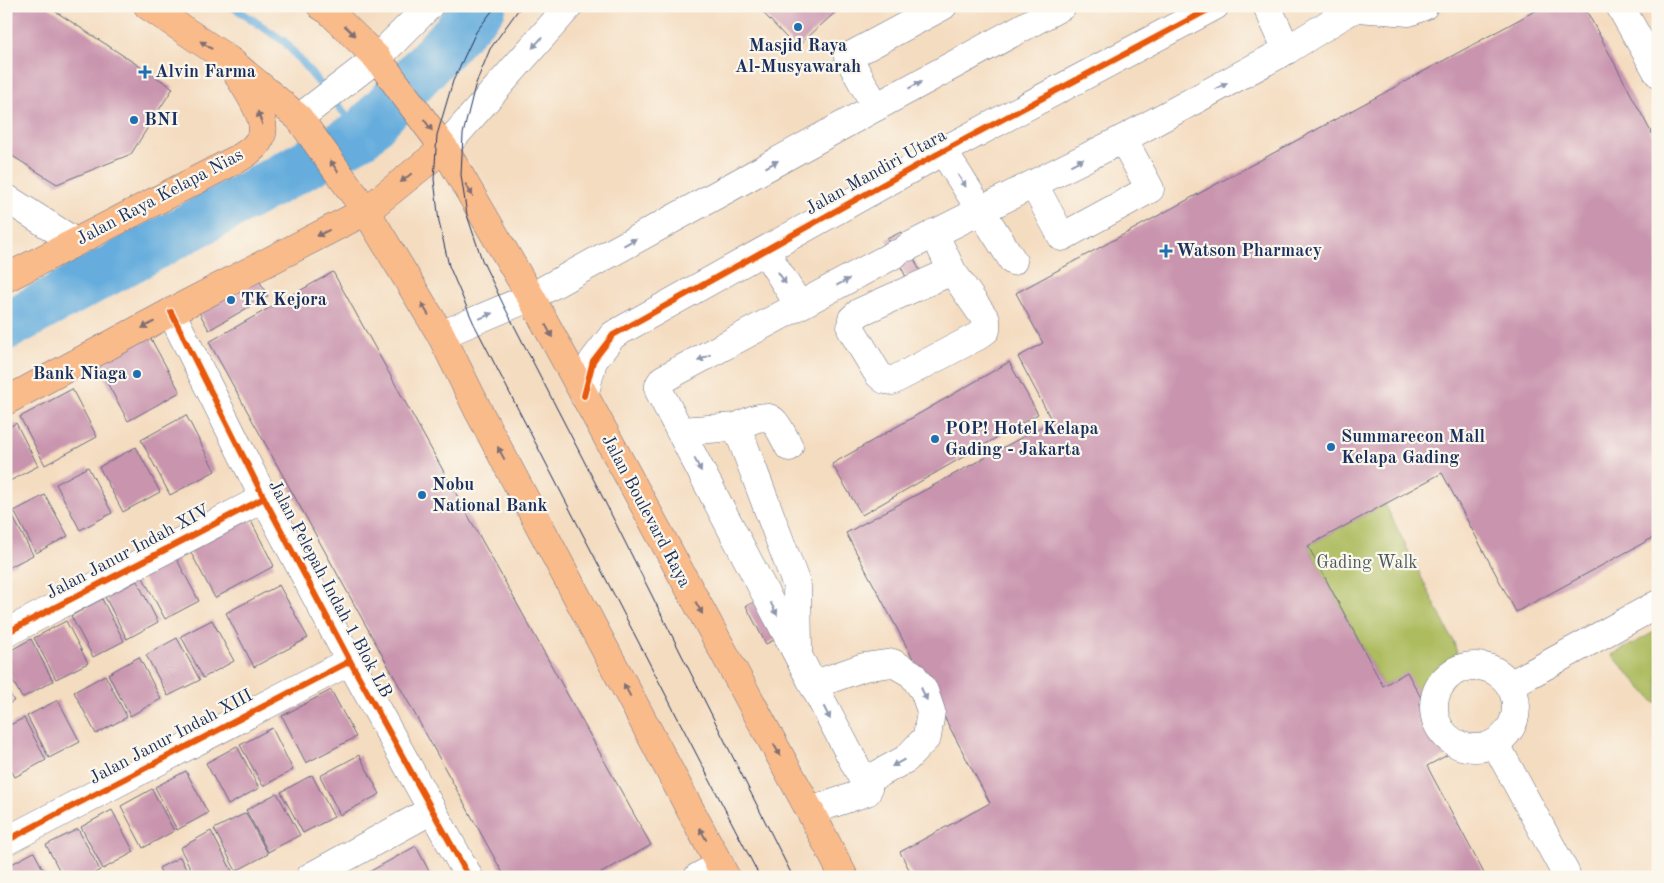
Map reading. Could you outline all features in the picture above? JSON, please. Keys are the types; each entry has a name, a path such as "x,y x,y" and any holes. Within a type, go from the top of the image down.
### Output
{"main road":[{"path":"148,6 307,111 319,144 366,211 441,335 714,873"},
{"name":"Jalan Boulevard Raya","path":"321,6 329,11 381,62 444,148 531,297 844,877"},
{"name":"Jalan Raya Kelapa Nias","path":"6,278 241,157 256,144 262,136 263,125 255,105 230,60"},
{"path":"6,401 171,312 366,211 444,148"}],"street":[{"path":"307,111 349,78 381,62 429,6"},
{"path":"444,148 569,6"},
{"path":"876,107 848,57 943,6"},
{"path":"441,335 531,297 1062,6"},
{"name":"Jalan Mandiri Utara","path":"584,396 593,361 613,335 943,151 1215,6"},
{"path":"1267,6 1287,50"},
{"path":"810,811 867,792 868,789 659,391 659,385 663,379 901,251 1123,139 1287,50 1360,7 1409,12 1424,6"},
{"path":"1620,6 1658,74"},
{"path":"1034,185 1062,237 1150,189 1123,139"},
{"path":"943,151 982,210 1013,262"},
{"path":"6,198 75,242"},
{"path":"934,234 952,271 986,320 986,330 892,381 885,380 878,374 851,329 852,319 860,312 952,271"},
{"path":"765,251 799,305"},
{"name":"Jalan Pelepah Indah 1 Blok LB","path":"171,312 264,498 350,661 469,877"},
{"path":"680,431 737,427 755,418 767,417 776,422 789,447"},
{"path":"737,427 797,586 798,654"},
{"name":"Jalan Janur Indah XIV","path":"6,633 264,498"},
{"path":"1510,685 1658,604"},
{"name":"Jalan Janur Indah XIII","path":"6,841 350,661"},
{"path":"813,684 864,667 893,664 912,674 924,691 931,711 927,737 906,759 864,782"},
{"path":"1476,666 1489,668 1501,674 1510,685 1515,697 1516,710 1513,723 1506,734 1495,743 1482,747 1469,747 1456,743 1445,735 1438,724 1435,710 1436,697 1441,685 1450,674 1462,668 1476,666"},
{"path":"1495,743 1566,874"},
{"path":"310,877 432,810"}],"green space":[{"name":"Gading Walk","path":"1385,504 1454,643 1462,672 1427,711 1407,673 1383,686 1308,546"},
{"path":"1658,630 1658,702 1655,703 1612,655"}],"building":[{"path":"6,6 47,6 173,88 131,154 57,184 6,152"},
{"name":"Masjid Raya Al-Musyawarah","path":"757,6 842,6 796,48"},
{"name":"Summarecon Mall Kelapa Gading","path":"1544,6 1584,6 1658,145 1658,535 1516,612 1442,473 1308,546 1383,686 1407,672 1451,753 1427,766 1486,877 913,877 900,852 990,803 846,533 1052,421 1018,357 1043,343 1016,293"},
{"path":"901,232 920,271 906,277 887,239"},
{"name":"TK Kejora","path":"254,271 268,296 209,330 195,305"},
{"path":"333,272 651,845 594,877 505,877 209,342"},
{"name":"Bank Niaga","path":"145,328 180,392 128,421 93,357"},
{"name":"POP! Hotel Kelapa Gading - Jakarta","path":"1009,362 1038,414 862,515 832,464"},
{"path":"72,389 97,437 45,465 20,417"},
{"path":"186,415 215,471 170,495 141,440"},
{"path":"16,423 38,466 6,483 6,429"},
{"path":"136,447 160,492 123,512 99,467"},
{"path":"88,467 112,513 80,530 56,484"},
{"path":"45,495 68,536 36,553 14,511"},
{"path":"11,513 33,555 6,569 6,515"},
{"path":"249,517 274,566 215,598 189,549"},
{"path":"175,556 199,601 165,619 141,574"},
{"path":"137,581 158,622 127,639 105,597"},
{"path":"279,585 308,638 254,667 226,613"},
{"path":"102,599 124,641 93,657 71,616"},
{"path":"760,599 780,637 766,644 746,606"},
{"path":"212,620 234,661 203,678 181,636"},
{"path":"66,621 88,663 56,679 34,638"},
{"path":"177,638 200,680 168,696 146,655"},
{"path":"31,639 53,681 22,698 6,668 6,653"},
{"path":"139,657 161,699 130,716 108,674"},
{"path":"105,675 127,717 96,734 74,692"},
{"path":"6,687 14,701 6,705"},
{"path":"331,690 356,737 306,763 282,716"},
{"path":"58,700 80,742 49,758 27,716"},
{"path":"24,718 46,760 15,777 6,761 6,727"},
{"path":"272,728 293,770 263,786 240,745"},
{"path":"237,746 259,788 228,805 206,763"},
{"path":"359,755 380,794 340,815 320,776"},
{"path":"186,771 208,813 177,830 155,787"},
{"path":"312,775 334,817 303,833 281,792"},
{"path":"152,789 174,831 143,848 121,806"},
{"path":"277,793 300,835 268,852 246,810"},
{"path":"112,810 134,852 103,869 81,827"},
{"path":"246,813 268,854 236,871 214,829"},
{"path":"78,829 100,870 88,877 63,877 46,845"},
{"path":"211,831 233,873 226,877 195,877 180,848"},
{"path":"416,846 432,877 360,877"},
{"path":"34,852 47,877 7,877 6,867"},
{"path":"180,857 190,877 163,877 159,868"}],"waterway":[{"path":"232,6 285,42 362,134"},
{"path":"6,326 362,134 482,6"}],"tram line":[{"path":"496,6 476,32 453,81 437,135 434,179 439,222 449,266 474,324 760,877"},
{"path":"521,6 490,49 475,86 463,134 461,175 467,215 482,260 504,306 599,490 793,877"}],"cycle path":[{"path":"584,396 593,361 613,335 943,151 1215,6"},
{"path":"171,312 264,498 350,661 469,877"},
{"path":"6,633 264,498"},
{"path":"6,841 350,661"}],"place":[{"name":"Masjid Raya Al-Musyawarah","path":"798,27"},
{"name":"Alvin Farma","path":"145,72"},
{"name":"BNI","path":"134,120"},
{"name":"Watson Pharmacy","path":"1166,251"},
{"name":"TK Kejora","path":"231,300"},
{"name":"Bank Niaga","path":"137,374"},
{"name":"POP! Hotel Kelapa Gading - Jakarta","path":"935,439"},
{"name":"Summarecon Mall Kelapa Gading","path":"1331,447"},
{"name":"Nobu National Bank","path":"422,495"}]}
